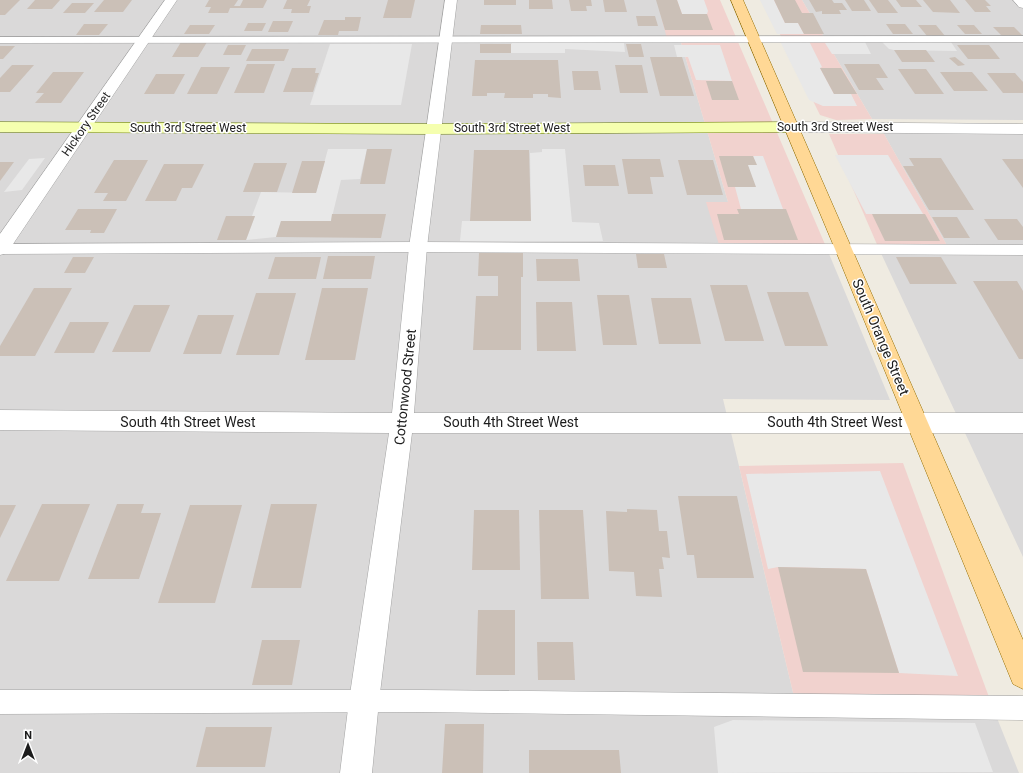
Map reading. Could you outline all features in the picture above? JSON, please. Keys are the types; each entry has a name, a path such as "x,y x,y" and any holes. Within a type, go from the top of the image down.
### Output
{"main road":[{"name":"South Orange Street","path":"737,0 844,249 1023,674"},
{"name":"South 3rd Street West","path":"0,127 433,129 792,127"}],"street":[{"name":"Hickory Street","path":"0,248 171,0"},
{"name":"Cottonwood Street","path":"356,773 364,701 402,423 418,247 451,0"},
{"path":"1018,0 1023,4"},
{"name":"South 3rd Street West","path":"792,127 1023,129"},
{"name":"South 4th Street West","path":"0,420 402,423 1023,423"}],"lane":[{"path":"0,40 1023,39"},
{"path":"0,248 418,247 1023,250"},
{"path":"0,702 364,701 1023,708"}],"shaded area":[{"path":"0,0 657,0 680,39 728,202 707,202 827,249 890,400 723,399 796,705 993,708 1019,773 0,773"},
{"path":"657,0 720,0 827,249 720,248 706,202 728,202 680,39 667,39"},
{"path":"677,0 704,0 708,11 707,14 682,14"},
{"path":"760,0 774,0 785,23 798,23 804,34 777,34"},
{"path":"763,0 802,0 872,119 836,120 820,115"},
{"path":"802,0 1023,0 1023,120 872,119"},
{"path":"780,41 809,41 822,67 820,68 834,94 851,94 857,106 823,106 809,100"},
{"path":"513,42 624,43 625,52 565,49 565,53 511,53 511,44"},
{"path":"865,42 871,54 832,54 825,43"},
{"path":"882,42 951,42 957,51 894,50 889,49"},
{"path":"330,44 412,44 401,105 310,105"},
{"path":"674,45 720,45 732,81 696,80 688,57 677,57"},
{"path":"880,127 1023,129 1023,557 879,249 949,249"},
{"path":"829,134 884,134 949,249 879,249"},
{"path":"328,149 367,149 360,179 341,180 331,221 281,221 276,237 246,240 255,216 252,216 261,192 316,193"},
{"path":"542,149 565,149 572,222 599,223 603,241 460,241 462,221 531,221 530,153 542,152"},
{"path":"835,155 888,155 923,214 866,214"},
{"path":"753,156 763,156 783,209 741,209 735,187 748,165 756,165"},
{"path":"45,158 22,190 4,192 29,159"},
{"path":"903,463 993,708 796,705 739,466"},
{"path":"880,471 958,676 899,673 866,569 778,567 768,569 746,474"},
{"path":"733,720 975,723 993,772 718,773 714,727"}],"building":[{"path":"0,0 20,0 5,15 0,15"},
{"path":"35,0 60,0 52,9 27,9"},
{"path":"104,0 132,0 123,12 94,12"},
{"path":"209,0 238,0 234,6 240,6 243,0 267,0 263,8 230,8 228,13 208,13 211,7 205,7"},
{"path":"287,0 310,0 307,6 311,6 309,13 291,13 292,9 283,9"},
{"path":"388,0 415,0 411,18 383,18"},
{"path":"484,0 516,0 516,5 484,5"},
{"path":"529,0 552,0 553,9 529,9"},
{"path":"569,0 591,0 592,6 586,6 587,11 571,11"},
{"path":"603,0 624,0 627,12 605,12"},
{"path":"656,0 677,0 682,14 707,14 713,30 665,30"},
{"path":"774,0 795,0 802,13 813,13 824,34 804,34 798,23 785,23"},
{"path":"809,0 832,0 834,3 842,3 847,10 839,10 841,14 822,14 822,11 816,12"},
{"path":"845,0 864,0 871,11 852,11"},
{"path":"869,0 888,0 898,13 878,13"},
{"path":"896,0 916,0 922,7 901,7"},
{"path":"923,0 950,0 960,13 933,12"},
{"path":"965,0 985,0 991,6 986,6 991,12 975,12"},
{"path":"72,3 94,3 85,13 63,13"},
{"path":"636,16 655,16 658,26 638,26"},
{"path":"345,17 361,17 358,31 339,31 338,35 318,35 324,20 345,20"},
{"path":"273,21 293,21 288,32 268,32"},
{"path":"248,23 266,23 262,31 244,31"},
{"path":"84,24 108,24 99,35 76,35"},
{"path":"886,24 905,24 913,34 893,34"},
{"path":"190,25 215,25 209,34 184,34"},
{"path":"481,25 521,25 522,34 480,34"},
{"path":"918,25 936,25 945,36 927,36"},
{"path":"957,25 974,25 982,34 965,34"},
{"path":"993,27 1014,27 1023,36 1002,36"},
{"path":"181,42 207,42 198,57 172,57"},
{"path":"480,44 511,44 511,53 480,53"},
{"path":"626,44 641,44 644,57 629,57"},
{"path":"228,45 246,45 241,55 223,55"},
{"path":"957,45 989,45 1000,59 968,59"},
{"path":"0,46 15,46 3,59 0,59"},
{"path":"252,49 289,49 284,61 246,61"},
{"path":"894,50 926,50 935,62 902,62"},
{"path":"650,57 682,57 694,96 660,96"},
{"path":"955,57 965,65 958,66 949,58"},
{"path":"475,60 558,60 561,98 548,97 548,94 533,94 533,98 504,98 505,93 487,93 487,96 472,96"},
{"path":"247,64 275,64 264,93 234,93"},
{"path":"844,64 879,64 888,78 876,78 884,90 859,90"},
{"path":"12,65 34,65 10,92 0,92 0,78"},
{"path":"615,65 642,65 648,93 620,93"},
{"path":"201,67 230,67 217,94 187,94"},
{"path":"292,68 316,68 315,73 319,73 313,92 283,92"},
{"path":"820,68 841,68 857,94 834,94"},
{"path":"898,69 926,69 944,94 915,94"},
{"path":"572,71 598,71 601,90 574,90"},
{"path":"53,72 84,72 61,103 35,103 44,93 36,93"},
{"path":"940,72 972,72 988,91 954,91"},
{"path":"987,73 1015,73 1023,82 1023,93 1003,93"},
{"path":"156,74 185,74 174,94 144,94"},
{"path":"706,81 732,81 739,100 712,100"},
{"path":"367,149 392,149 385,184 360,184"},
{"path":"474,150 529,150 531,221 470,221"},
{"path":"719,156 753,156 757,165 748,165 756,187 728,187"},
{"path":"909,158 941,158 974,210 929,210 903,166 914,166"},
{"path":"622,159 660,159 664,177 650,177 653,194 628,194"},
{"path":"1002,159 1023,159 1023,188"},
{"path":"114,160 148,160 126,201 103,201 108,193 94,193"},
{"path":"678,160 713,160 723,195 687,195"},
{"path":"302,161 325,161 316,193 292,193"},
{"path":"0,162 14,162 0,181"},
{"path":"254,163 287,163 277,192 243,192"},
{"path":"164,164 204,164 192,188 182,188 176,201 145,201"},
{"path":"583,165 615,165 619,186 585,186"},
{"path":"78,209 117,209 104,233 90,233 91,230 65,230"},
{"path":"737,209 786,209 798,240 724,240 717,214 739,214"},
{"path":"332,214 386,214 381,238 276,237 281,221 331,221"},
{"path":"872,214 925,214 940,241 885,241"},
{"path":"226,216 255,216 246,240 217,240"},
{"path":"932,217 957,217 970,238 944,238"},
{"path":"984,219 1017,219 1023,227 1023,240 998,240"},
{"path":"479,253 523,253 523,277 521,277 521,350 473,350 476,296 498,296 498,276 478,276"},
{"path":"636,254 664,254 667,268 638,268"},
{"path":"328,256 375,256 371,279 323,279"},
{"path":"73,257 94,257 85,273 64,273"},
{"path":"275,257 321,257 316,279 268,279"},
{"path":"896,257 941,257 957,284 910,284"},
{"path":"536,259 578,259 580,281 537,281"},
{"path":"973,281 1017,281 1023,291 1023,359 1019,359"},
{"path":"710,285 747,285 764,341 725,341"},
{"path":"34,288 72,288 35,356 0,356 0,346"},
{"path":"322,288 368,288 355,360 305,360"},
{"path":"767,292 808,292 828,346 785,346"},
{"path":"256,293 296,293 279,355 236,355"},
{"path":"597,295 629,295 637,345 603,345"},
{"path":"651,298 691,298 701,344 659,344"},
{"path":"536,302 572,302 576,351 537,351"},
{"path":"134,305 170,305 150,352 112,352"},
{"path":"198,315 234,315 221,354 183,354"},
{"path":"70,322 109,322 94,353 54,353"},
{"path":"678,496 737,496 754,578 697,578 694,555 687,555"},
{"path":"42,504 90,504 59,581 6,581"},
{"path":"117,504 144,504 141,513 161,513 139,579 88,579"},
{"path":"271,504 317,504 301,588 251,588"},
{"path":"0,505 16,505 0,538"},
{"path":"190,505 242,505 215,603 158,603"},
{"path":"627,509 657,510 659,531 667,531 670,558 662,557 664,569 659,569 662,597 636,596 634,572 609,571 606,511 627,512"},
{"path":"474,510 519,510 520,570 472,570"},
{"path":"539,510 583,510 589,599 541,599"},
{"path":"778,567 866,569 899,673 803,672"},
{"path":"478,610 515,610 515,675 476,675"},
{"path":"262,640 300,640 292,685 252,685"},
{"path":"537,642 573,642 575,680 538,680"},
{"path":"445,724 484,724 483,773 442,773"},
{"path":"206,727 272,727 265,767 196,767"},
{"path":"529,750 619,750 621,773 529,773"}]}
